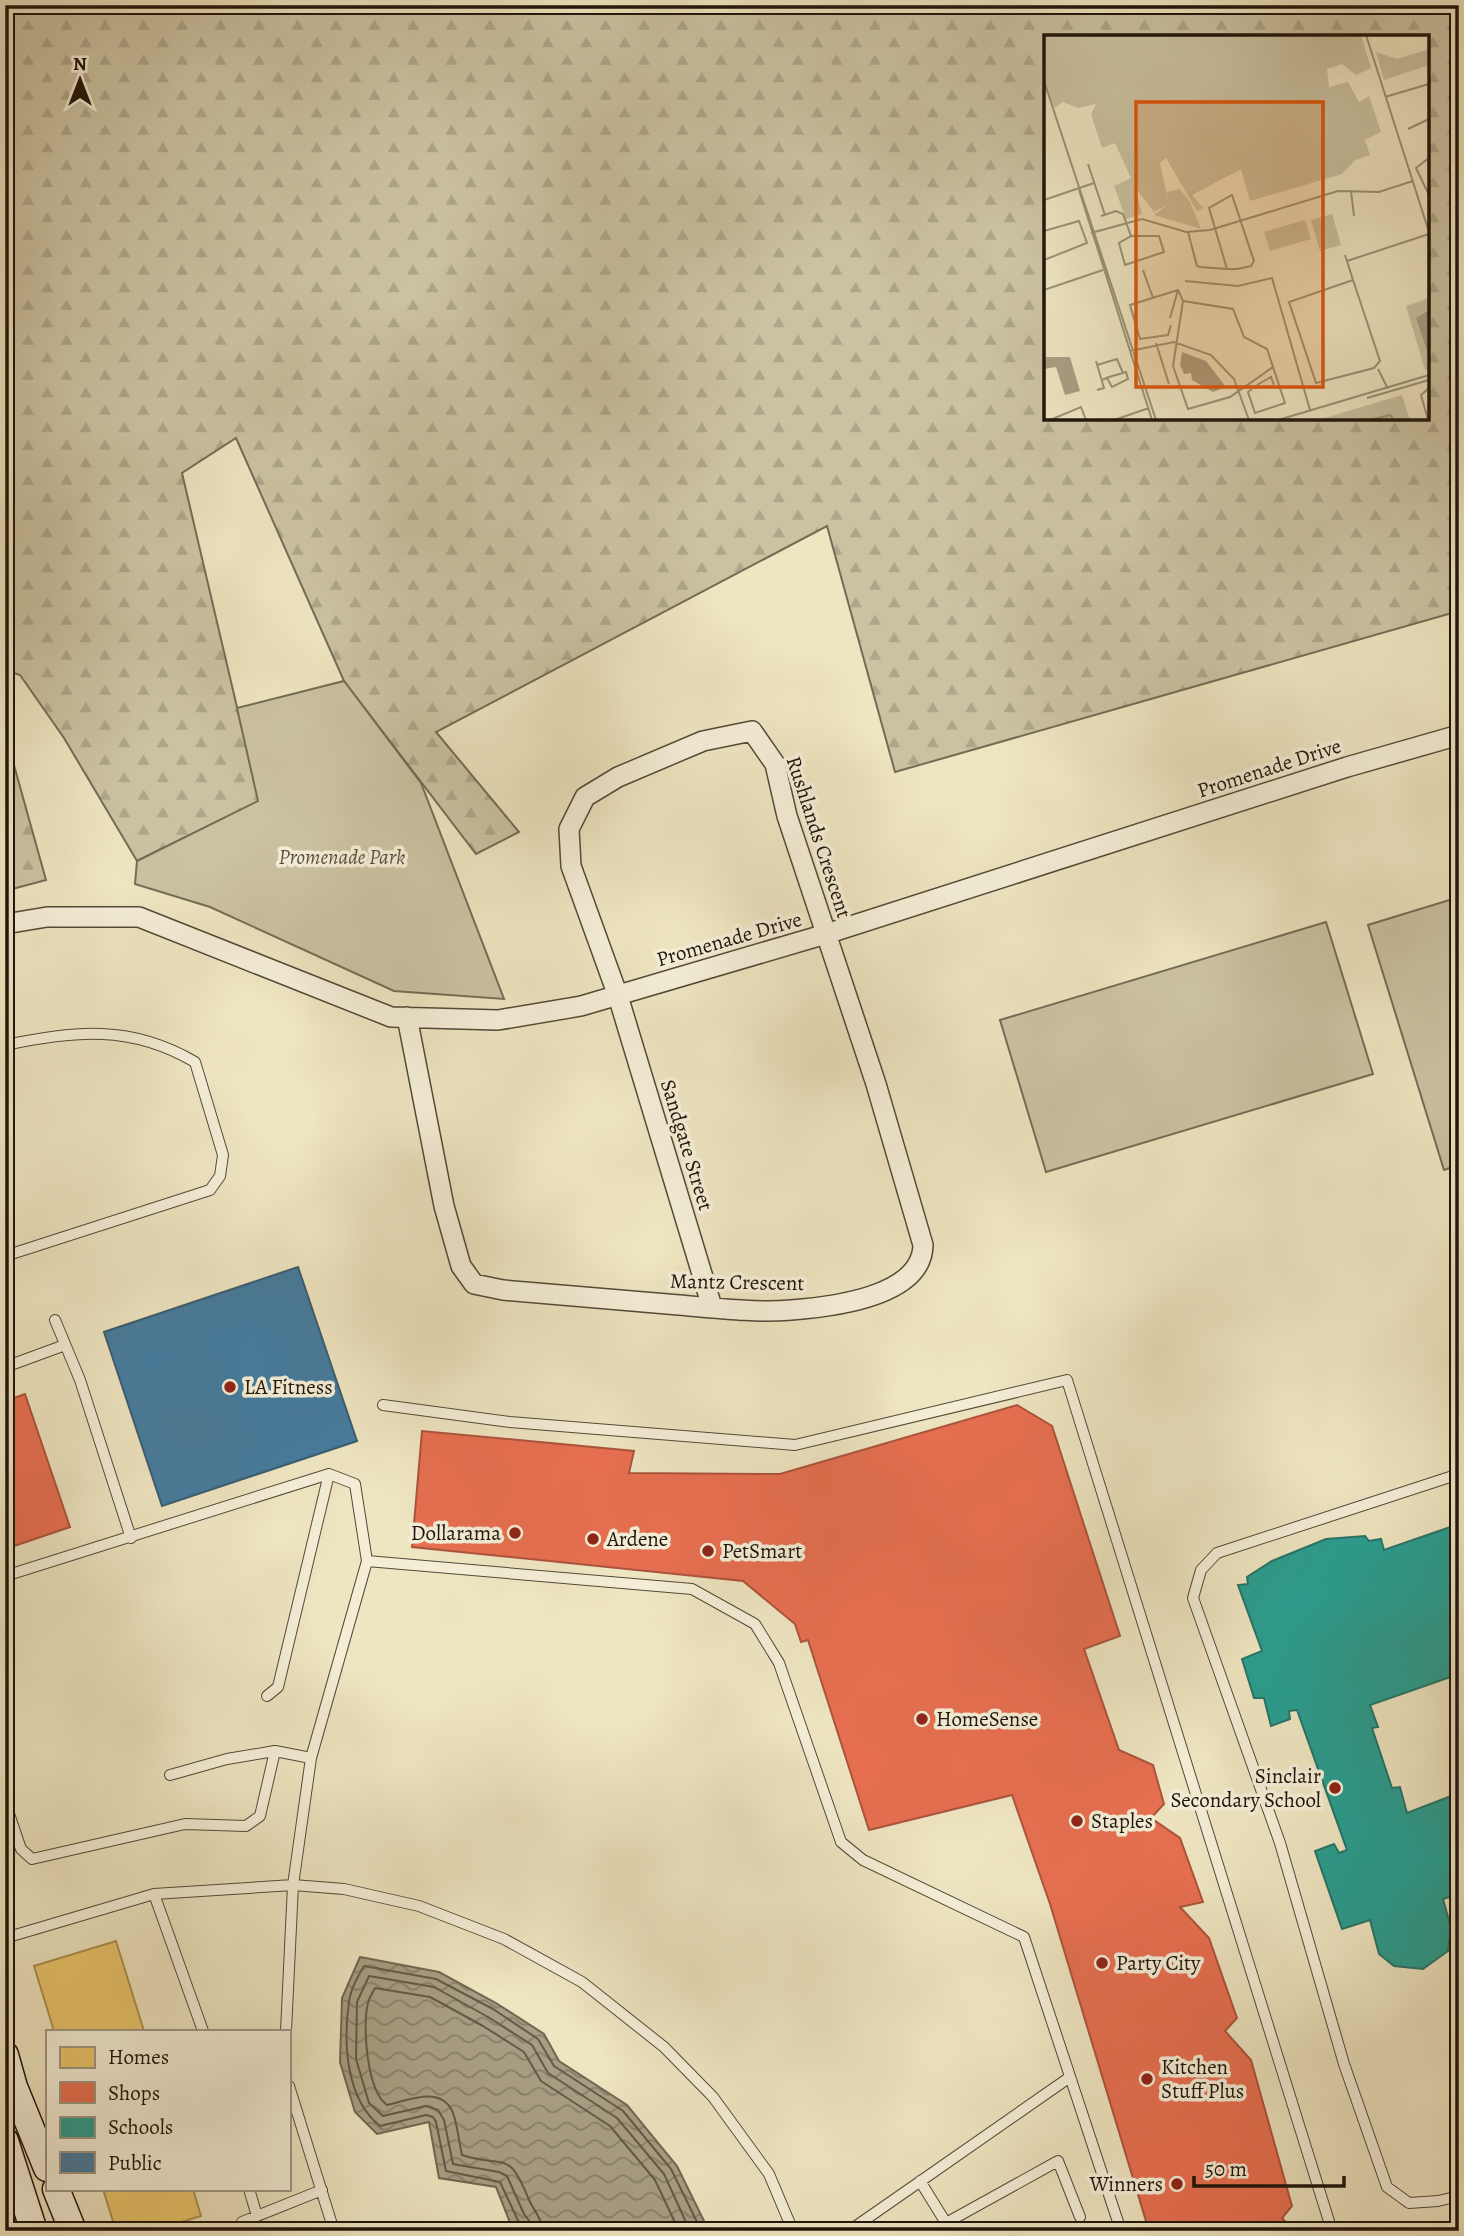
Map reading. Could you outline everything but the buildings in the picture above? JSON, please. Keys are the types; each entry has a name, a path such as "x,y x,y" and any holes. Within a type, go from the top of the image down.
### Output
{"street":[{"name":"Rushlands Crescent","path":"618,996 571,866 569,829 585,797 618,778 703,741 752,731 775,764 787,816 826,934"},
{"name":"Promenade Drive","path":"5,923 47,917 139,917 391,1017 498,1020 581,1006 618,996 826,934 1347,767 1459,735"},
{"name":"Mantz Crescent","path":"407,1017 444,1206 461,1266 474,1284 503,1290 712,1307 791,1310 871,1298 902,1283 923,1257 923,1245 876,1084 826,934"},
{"name":"Sandgate Street","path":"618,996 712,1307"},
{"path":"5,2055 14,2087 46,2166"},
{"path":"5,2141 34,2231"},
{"path":"56,2190 73,2231"}],"lane":[{"path":"5,1045 82,1032 128,1036 174,1049 195,1062 223,1155 220,1176 210,1190 5,1256"},
{"path":"55,1320 80,1380 131,1538"},
{"path":"5,1367 65,1345"},
{"path":"383,1405 510,1423 795,1445 1067,1380 1332,2231"},
{"path":"267,1696 278,1687 329,1474"},
{"path":"5,1576 329,1474 355,1484 367,1561 312,1758 293,1885 286,2030"},
{"path":"1459,1474 1217,1553 1201,1570 1194,1598 1280,1843 1344,2063 1387,2187 1409,2203 1459,2196"},
{"path":"367,1561 692,1589 755,1624 779,1663 841,1842 863,1860 1024,1937 1121,2231"},
{"path":"170,1775 227,1759 275,1751 312,1758"},
{"path":"5,1802 21,1849 32,1859 185,1824 246,1826 260,1816 275,1751"},
{"path":"5,1938 154,1894 293,1885 344,1889 419,1906 504,1939 582,1982 664,2047 713,2097 769,2174 793,2231"},
{"path":"154,1894 203,2030"},
{"path":"849,2231 1070,2077"},
{"path":"290,2089 334,2231"},
{"path":"936,2231 1058,2161 1080,2217"},
{"path":"920,2181 946,2223"},
{"path":"249,2190 257,2216"},
{"path":"242,2222 322,2190"}],"green space":[{"path":"5,5 1459,5 1459,611 895,772 827,526 436,732 519,832 476,854 344,681 236,438 182,473 259,801 137,861 64,738 20,675 5,670"},
{"name":"Promenade Park","path":"344,681 421,783 504,999 394,991 210,907 135,884 137,861 258,801 237,708"},
{"path":"5,733 46,880 5,891"},
{"path":"1459,897 1459,1165 1444,1170 1368,925"},
{"path":"1326,922 1373,1074 1046,1172 1000,1020"}],"water":[{"path":"360,1957 439,1972 496,2003 544,2034 559,2061 627,2105 677,2166 705,2223 705,2231 521,2231 511,2225 496,2187 439,2178 429,2122 377,2134 355,2112 340,2062 342,1998"}],"place":[{"name":"LA Fitness","path":"230,1387"},
{"name":"Dollarama","path":"515,1533"},
{"name":"Ardene","path":"593,1539"},
{"name":"PetSmart","path":"708,1551"},
{"name":"HomeSense","path":"922,1719"},
{"name":"Sinclair Secondary School","path":"1335,1788"},
{"name":"Staples","path":"1077,1821"},
{"name":"Party City","path":"1102,1963"},
{"name":"Kitchen Stuff Plus","path":"1147,2079"},
{"name":"Winners","path":"1177,2184"}]}
